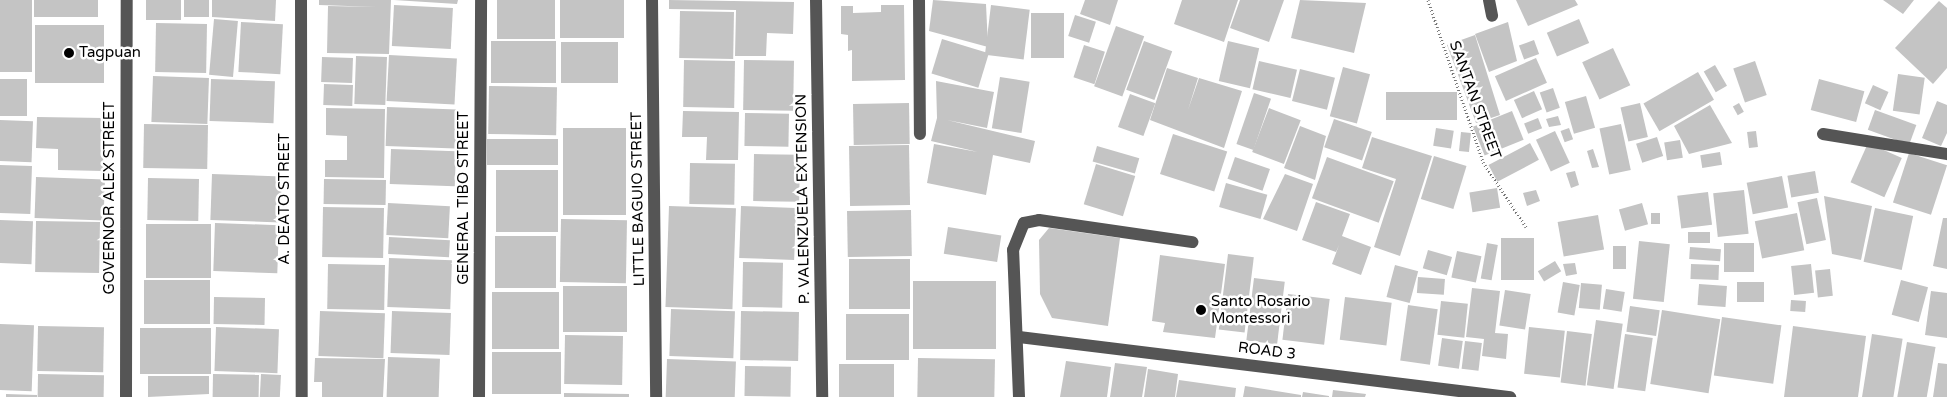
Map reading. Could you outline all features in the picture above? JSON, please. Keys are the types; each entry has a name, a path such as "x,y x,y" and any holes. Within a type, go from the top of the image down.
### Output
{"street":[{"name":"GOVERNOR ALEX STREET","path":"126,397 127,0"},
{"name":"A. DEATO STREET","path":"301,0 302,397"},
{"name":"GENERAL TIBO STREET","path":"479,397 481,0"},
{"name":"LITTLE BAGUIO STREET","path":"652,0 656,397"},
{"name":"P. VALENZUELA EXTENSION","path":"816,0 822,397"},
{"path":"919,0 920,134"},
{"path":"1489,0 1492,16"},
{"path":"1823,134 1947,154"},
{"path":"1019,397 1019,337 1013,250 1024,223 1039,220 1192,242"},
{"name":"ROAD 3","path":"1019,337 1510,397"}],"path":[{"name":"SANTAN STREET","path":"1428,0 1483,162 1526,227"}],"building":[{"path":"0,0 32,0 32,72 0,72"},
{"path":"34,0 98,0 98,17 34,17"},
{"path":"146,0 181,0 181,20 146,20"},
{"path":"184,0 209,0 209,17 184,17"},
{"path":"212,0 276,0 275,21 212,17"},
{"path":"319,0 391,0 389,54 327,53 328,6 377,7 319,5"},
{"path":"394,0 458,0 457,4"},
{"path":"497,0 555,0 555,39 497,39"},
{"path":"560,0 624,0 624,38 560,38"},
{"path":"669,0 794,2 793,34 767,33 766,56 735,56 736,10 669,9"},
{"path":"933,0 986,4 988,47 929,31"},
{"path":"1085,0 1118,0 1110,25 1080,14"},
{"path":"1182,0 1238,0 1224,42 1174,24"},
{"path":"1240,0 1284,0 1269,42 1230,28"},
{"path":"1300,0 1366,3 1354,53 1291,38"},
{"path":"1516,0 1575,0 1578,5 1528,26"},
{"path":"1883,0 1914,0 1903,14"},
{"path":"1939,1 1947,8 1947,68 1933,84 1895,48"},
{"path":"394,5 453,8 451,49 392,46"},
{"path":"881,5 904,5 905,80 852,81 852,50 848,51 848,35 841,34 841,6 853,6 853,13 881,12"},
{"path":"991,5 1030,10 1024,59 985,55"},
{"path":"680,11 734,12 733,59 679,58"},
{"path":"1031,13 1064,13 1064,58 1031,58"},
{"path":"1075,15 1096,22 1089,43 1068,36"},
{"path":"214,19 238,21 233,77 209,75"},
{"path":"1579,19 1589,43 1557,57 1547,33"},
{"path":"241,22 283,24 280,74 238,72"},
{"path":"1508,22 1517,61 1489,72 1475,34"},
{"path":"156,23 207,24 206,73 155,72"},
{"name":"Tagpuan","path":"35,25 104,25 104,83 35,83"},
{"path":"1116,26 1144,36 1122,96 1094,86"},
{"path":"1475,35 1500,115 1476,123 1447,45"},
{"path":"942,39 989,53 978,88 931,73"},
{"path":"1534,40 1539,54 1524,60 1519,45"},
{"path":"491,41 556,41 556,83 491,83"},
{"path":"1144,41 1172,51 1154,100 1126,90"},
{"path":"1228,41 1259,48 1250,88 1219,81"},
{"path":"561,42 618,42 618,83 561,83"},
{"path":"1084,45 1105,52 1094,84 1073,77"},
{"path":"1613,48 1630,85 1600,100 1582,62"},
{"path":"389,55 457,59 454,104 387,101"},
{"path":"356,56 387,57 385,105 354,104"},
{"path":"322,57 353,58 352,83 321,82"},
{"path":"1536,58 1547,83 1506,101 1495,76"},
{"path":"684,60 735,61 734,108 683,107"},
{"path":"744,60 794,61 793,111 743,110"},
{"path":"1259,61 1297,70 1290,98 1252,89"},
{"path":"1755,61 1767,95 1745,103 1733,68"},
{"path":"1715,65 1727,86 1716,92 1704,72"},
{"path":"1343,67 1370,74 1357,124 1330,116"},
{"path":"1167,68 1198,78 1188,110 1199,78 1242,91 1224,148 1150,120"},
{"path":"1300,69 1335,78 1327,110 1292,101"},
{"path":"1698,72 1714,100 1659,131 1643,104"},
{"path":"1898,74 1925,78 1920,114 1893,111"},
{"path":"153,76 209,78 207,124 151,122"},
{"path":"1000,77 1030,82 1021,133 992,128"},
{"path":"0,79 27,79 27,116 0,116"},
{"path":"211,79 275,81 273,123 210,121"},
{"path":"1819,79 1864,91 1856,122 1811,110"},
{"path":"936,81 994,92 987,128 947,120 1035,141 1030,163 993,155 986,195 927,183 934,144 978,152 931,141 937,118"},
{"path":"324,84 353,85 352,106 323,105"},
{"path":"1873,85 1889,92 1880,110 1865,103"},
{"path":"489,86 557,87 556,135 488,134"},
{"path":"1553,88 1560,108 1547,112 1540,93"},
{"path":"1534,91 1542,109 1522,118 1514,100"},
{"path":"1386,92 1457,92 1457,120 1386,120"},
{"path":"1254,93 1271,99 1253,150 1236,144"},
{"path":"1130,94 1155,103 1143,136 1118,127"},
{"path":"1586,96 1595,128 1574,134 1565,102"},
{"path":"1937,101 1947,105 1947,133 1941,146 1922,138"},
{"path":"909,103 910,144 854,145 853,104"},
{"path":"1640,103 1648,137 1628,142 1621,107"},
{"path":"1739,103 1744,112 1738,115 1733,106"},
{"path":"1710,105 1732,143 1689,154 1674,126"},
{"path":"387,107 457,109 456,148 386,146"},
{"path":"326,108 385,109 384,178 325,177 325,160 347,160 347,136 326,135"},
{"path":"1269,108 1301,120 1284,164 1252,152"},
{"path":"1875,110 1916,125 1909,145 1868,130"},
{"path":"683,111 739,112 738,160 706,160 707,137 682,137"},
{"path":"1512,111 1524,140 1485,155 1473,127"},
{"path":"745,113 789,114 788,147 744,146"},
{"path":"1558,116 1561,125 1549,127 1546,119"},
{"path":"37,117 104,118 103,171 58,170 58,149 36,148"},
{"path":"1538,118 1542,128 1528,134 1524,124"},
{"path":"1334,119 1372,132 1362,160 1324,147"},
{"path":"0,120 33,121 32,162 0,161"},
{"path":"144,124 208,125 207,169 143,168"},
{"path":"1621,124 1631,170 1609,175 1599,129"},
{"path":"1300,126 1326,136 1315,180 1284,168"},
{"path":"563,128 626,128 626,215 563,215"},
{"path":"1436,128 1454,131 1451,149 1433,146"},
{"path":"1569,128 1573,139 1565,142 1561,131"},
{"path":"1555,131 1570,163 1551,172 1536,140"},
{"path":"1756,131 1758,147 1749,148 1747,132"},
{"path":"1461,132 1471,133 1469,152 1459,151"},
{"path":"1173,134 1227,152 1214,192 1160,174"},
{"path":"1372,137 1432,156 1400,256 1374,247 1396,179 1362,168"},
{"path":"1657,137 1663,156 1642,163 1636,144"},
{"path":"487,139 558,139 558,165 487,165"},
{"path":"1680,140 1683,158 1667,160 1664,143"},
{"path":"1530,143 1539,160 1497,182 1489,165"},
{"path":"1868,143 1902,158 1884,197 1851,182"},
{"path":"909,145 910,205 850,206 849,146"},
{"path":"1097,146 1139,158 1135,174 1093,161"},
{"path":"391,149 456,151 455,186 390,184"},
{"path":"1593,149 1599,167 1592,168 1587,151"},
{"path":"1720,152 1722,165 1702,168 1700,155"},
{"path":"1909,153 1947,165 1931,215 1893,202"},
{"path":"754,154 800,155 799,202 753,201"},
{"path":"1434,156 1467,166 1453,209 1421,199"},
{"path":"1235,157 1270,169 1262,191 1228,179"},
{"path":"1327,157 1394,181 1379,223 1312,198"},
{"path":"690,163 735,164 734,205 689,204"},
{"path":"1096,164 1135,176 1123,216 1084,204"},
{"path":"0,165 32,166 30,214 0,213"},
{"path":"496,170 558,170 558,232 496,232"},
{"path":"1575,171 1579,185 1571,188 1566,173"},
{"path":"1815,171 1819,193 1791,198 1787,176"},
{"path":"212,174 282,176 280,222 210,220"},
{"path":"1285,174 1313,184 1297,231 1263,219"},
{"path":"1782,176 1788,207 1753,214 1747,183"},
{"path":"36,177 105,179 104,220 35,218"},
{"path":"148,178 199,179 198,221 147,220"},
{"path":"324,179 386,180 386,205 324,204"},
{"path":"1226,183 1267,195 1260,219 1219,207"},
{"path":"1497,188 1500,208 1472,212 1469,192"},
{"path":"1536,190 1540,201 1527,206 1523,193"},
{"path":"1744,190 1749,234 1718,237 1713,193"},
{"path":"1708,192 1712,225 1681,229 1677,196"},
{"path":"1824,196 1872,206 1861,260 1832,254"},
{"path":"1817,198 1826,240 1806,244 1797,202"},
{"path":"1316,202 1350,214 1342,236 1371,247 1361,275 1332,264 1339,245 1336,252 1302,240"},
{"path":"388,203 450,206 448,238 386,235"},
{"path":"1642,203 1648,224 1625,231 1619,210"},
{"path":"669,206 736,208 732,309 665,307"},
{"path":"741,206 796,208 794,260 739,258"},
{"path":"323,207 384,208 383,258 322,257"},
{"path":"1875,208 1913,216 1902,270 1864,262"},
{"path":"911,210 912,256 848,257 847,211"},
{"path":"1651,213 1660,213 1660,224 1651,224"},
{"path":"1797,213 1804,250 1762,259 1755,221"},
{"path":"1598,215 1604,249 1564,257 1558,222"},
{"path":"1943,218 1947,218 1947,269 1933,266"},
{"path":"561,219 627,220 626,283 560,282"},
{"path":"0,220 33,221 31,264 0,263"},
{"path":"36,221 100,222 99,273 35,272"},
{"path":"215,223 279,225 277,273 213,271"},
{"path":"146,224 211,224 211,278 146,278"},
{"path":"948,227 1001,235 997,262 944,254"},
{"path":"1049,228 1120,238 1108,326 1052,318 1040,294 1039,240"},
{"path":"1688,232 1710,232 1710,243 1688,243"},
{"path":"495,236 556,236 556,288 495,288"},
{"path":"389,237 450,240 449,257 388,254"},
{"path":"1501,238 1534,238 1534,280 1501,280"},
{"path":"1639,241 1670,244 1664,302 1633,299"},
{"path":"1487,243 1498,245 1492,280 1481,278"},
{"path":"1724,243 1754,243 1754,272 1724,272"},
{"path":"1613,246 1626,246 1626,269 1613,269"},
{"path":"1690,247 1721,249 1720,261 1689,259"},
{"path":"1428,250 1452,257 1447,275 1423,268"},
{"path":"1457,251 1481,256 1476,283 1451,277"},
{"path":"1228,254 1254,257 1245,333 1219,329"},
{"path":"1160,255 1225,264 1215,338 1163,332 1165,323 1152,321"},
{"path":"389,258 452,260 450,309 387,307"},
{"path":"849,259 910,259 910,309 849,309"},
{"path":"1555,261 1561,271 1544,282 1538,271"},
{"path":"743,262 783,263 782,308 742,307"},
{"path":"1575,263 1577,274 1566,276 1563,264"},
{"path":"328,264 385,265 384,310 327,309"},
{"path":"1691,264 1719,265 1718,280 1690,279"},
{"path":"1811,264 1814,293 1794,295 1791,266"},
{"path":"1395,265 1418,271 1410,303 1386,297"},
{"path":"1830,269 1833,296 1818,297 1815,271"},
{"path":"1418,277 1445,279 1444,295 1417,293"},
{"path":"1254,278 1285,282 1277,344 1246,341"},
{"path":"144,280 210,280 210,324 144,324"},
{"path":"1901,280 1928,287 1919,322 1892,315"},
{"path":"913,281 996,281 996,349 913,349"},
{"path":"1563,282 1580,285 1574,315 1558,313"},
{"path":"1737,282 1764,282 1764,302 1737,302"},
{"path":"1581,283 1602,285 1600,310 1579,308"},
{"path":"1699,284 1727,286 1725,307 1698,305"},
{"path":"563,286 627,286 627,332 563,332"},
{"path":"1472,288 1500,291 1495,333 1508,334 1506,359 1482,356 1484,339 1466,337"},
{"path":"1606,289 1625,292 1622,312 1603,309"},
{"path":"1505,290 1531,294 1525,330 1499,326"},
{"path":"1931,291 1947,293 1947,338 1925,335"},
{"path":"492,292 559,292 559,349 492,349"},
{"path":"1288,294 1330,299 1324,345 1282,340"},
{"path":"214,297 265,298 265,325 214,324"},
{"path":"1345,297 1392,303 1386,345 1340,340"},
{"path":"1791,300 1806,301 1805,312 1790,311"},
{"path":"1441,301 1468,304 1464,338 1437,335"},
{"path":"1408,305 1438,309 1430,365 1400,360"},
{"path":"1630,306 1660,310 1656,336 1626,332"},
{"path":"671,309 735,311 733,358 669,356"},
{"path":"1662,310 1720,319 1709,393 1650,384"},
{"path":"320,311 385,313 383,358 318,356"},
{"path":"392,311 451,313 449,355 391,353"},
{"path":"741,311 799,312 798,361 740,360"},
{"path":"846,314 909,314 909,360 846,360"},
{"path":"1722,317 1781,325 1773,384 1714,375"},
{"path":"1596,320 1623,324 1614,389 1587,385"},
{"path":"0,324 34,325 32,391 0,390"},
{"path":"38,326 104,327 103,372 37,371"},
{"path":"1793,326 1866,336 1858,397 1784,397"},
{"path":"216,327 279,329 277,373 214,371"},
{"path":"1529,327 1565,331 1560,378 1524,374"},
{"path":"140,328 211,328 211,374 140,374"},
{"path":"1567,331 1592,334 1585,386 1561,383"},
{"path":"1625,334 1653,338 1645,391 1617,387"},
{"path":"1872,334 1903,339 1893,397 1862,397"},
{"path":"565,335 623,336 622,385 564,384"},
{"path":"1442,338 1463,341 1459,369 1438,366"},
{"path":"1465,341 1482,343 1478,371 1462,369"},
{"path":"1907,342 1936,347 1927,397 1897,397"},
{"path":"492,352 561,352 561,394 492,394"},
{"path":"388,357 440,359 439,397 387,397"},
{"path":"315,358 385,359 383,397 322,397 322,382 314,382"},
{"path":"918,358 995,359 994,397 917,397"},
{"path":"667,359 736,361 735,397 666,397"},
{"path":"1066,361 1111,367 1107,397 1060,397"},
{"path":"1115,363 1147,367 1142,397 1110,397"},
{"path":"1938,363 1947,364 1947,397 1933,397"},
{"path":"839,364 894,364 894,397 839,397"},
{"path":"745,366 791,367 790,397 744,396"},
{"path":"1148,369 1178,374 1175,397 1144,397"},
{"path":"38,374 104,375 104,397 38,397"},
{"path":"213,374 259,375 259,397 213,397"},
{"path":"261,374 281,375 280,397 260,397"},
{"path":"148,376 209,376 209,394 148,397"},
{"path":"1179,380 1236,388 1235,397 1176,397"},
{"path":"1245,386 1301,395 1301,397 1243,397"},
{"path":"1333,390 1366,394 1365,397 1332,397"},
{"path":"1303,392 1329,396 1329,397 1302,397"},
{"path":"564,393 629,394 629,397 564,397"},
{"path":"6,394 37,395 37,397 6,397"}],"place":[{"name":"Tagpuan","path":"69,53"},
{"name":"Santo Rosario Montessori","path":"1201,310"}]}
